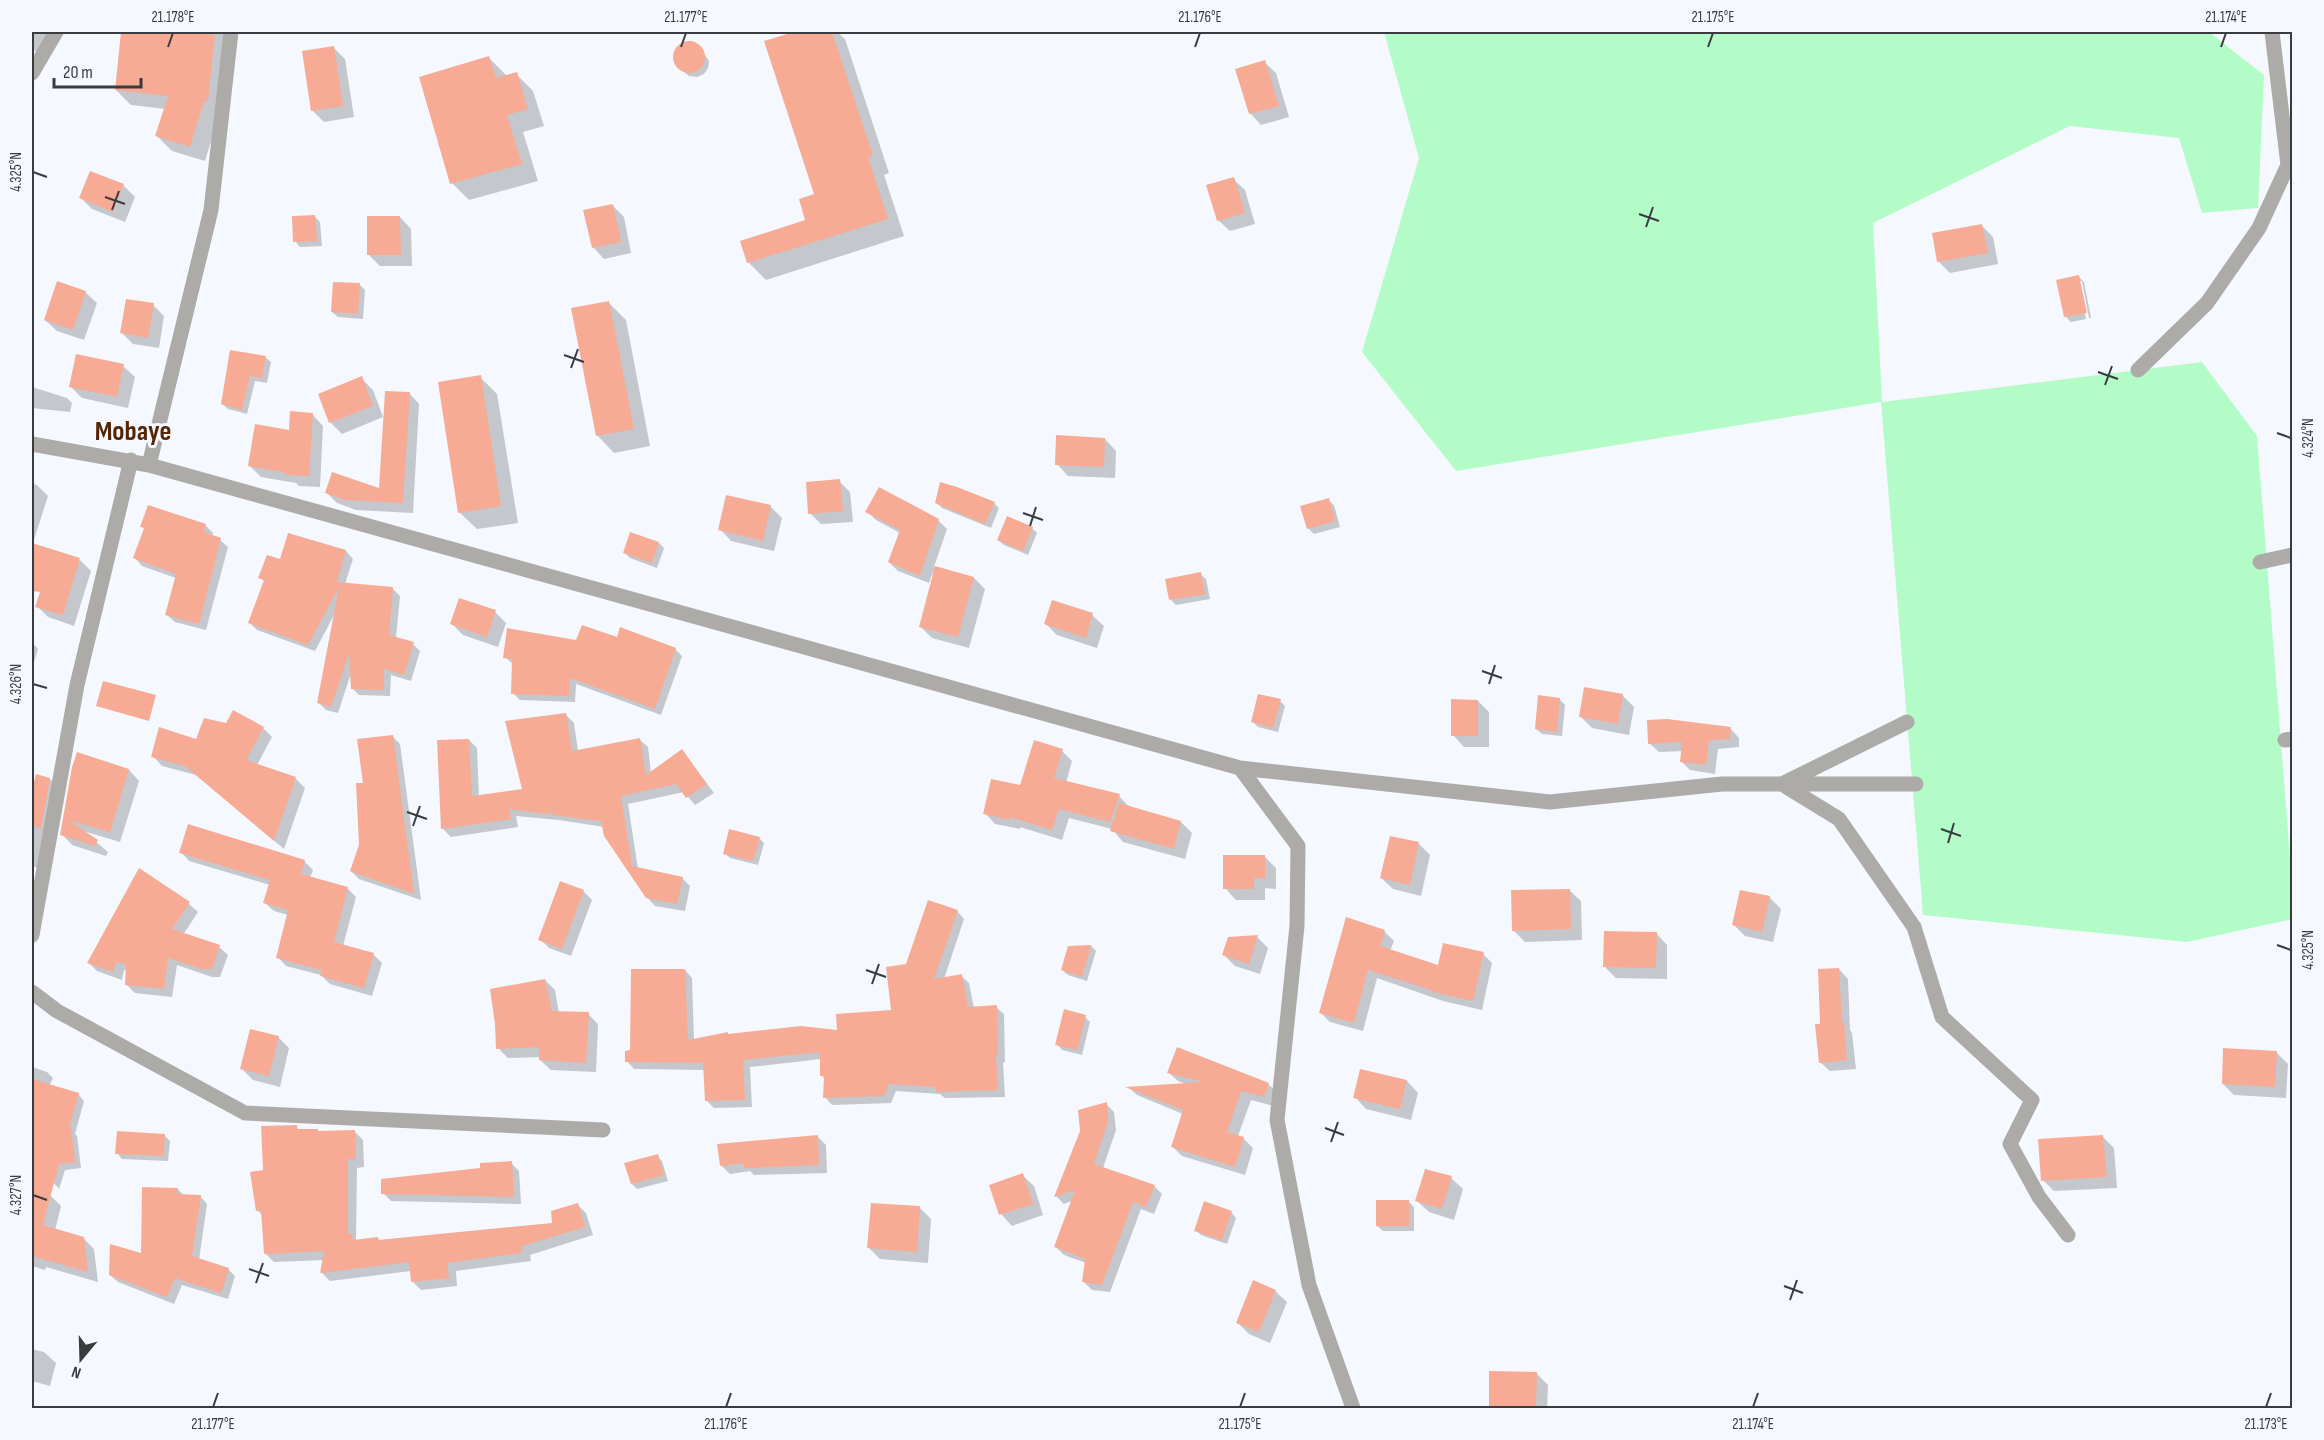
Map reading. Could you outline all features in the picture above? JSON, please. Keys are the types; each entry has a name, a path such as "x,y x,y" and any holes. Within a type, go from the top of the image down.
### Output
{"street":[{"path":"32,73 56,32"},
{"path":"149,465 211,210 231,32"},
{"path":"2138,370 2207,303 2259,228 2290,168 2272,32"},
{"path":"32,444 132,460 1240,768 1550,802 1722,784 1916,784"},
{"path":"32,935 77,685 132,460"},
{"path":"2260,562 2292,555"},
{"path":"1782,784 1907,722"},
{"path":"1240,768 1298,846 1297,926 1277,1120 1309,1285 1353,1408"},
{"path":"1782,784 1839,819 1914,927 1942,1017 2032,1100 2010,1144 2040,1197 2068,1235"},
{"path":"32,992 57,1011 245,1113 603,1130"}],"green space":[{"path":"1384,32 2209,32 2264,75 2258,208 2202,213 2179,138 2070,126 1873,223 1882,402 2202,362 2257,436 2292,883 2292,919 2187,942 1923,915 1881,402 1456,471 1362,352 1419,158"}],"building":[{"path":"121,32 181,32 215,35 208,101 204,101 190,147 155,136 168,96 115,90"},
{"path":"794,32 832,32 873,156 868,157 888,219 747,263 740,241 805,220 799,199 814,194 764,41"},
{"path":"689,41 700,46 705,57 700,68 689,73 678,68 673,57 678,46"},
{"path":"334,46 343,106 311,111 302,51"},
{"path":"489,56 496,78 517,72 528,109 507,115 522,164 450,184 419,77"},
{"path":"1265,60 1279,106 1249,114 1235,69"},
{"path":"90,171 124,184 113,212 79,198"},
{"path":"1234,177 1245,213 1217,221 1206,185"},
{"path":"613,204 621,242 592,248 583,210"},
{"path":"315,215 317,241 293,242 292,216"},
{"path":"367,216 400,216 401,255 367,255"},
{"path":"1982,224 1988,253 1937,262 1932,233"},
{"path":"2079,275 2087,313 2064,317 2056,280"},
{"path":"57,281 86,291 73,330 44,320"},
{"path":"333,282 360,283 358,314 331,312"},
{"path":"126,299 154,303 148,338 120,333"},
{"path":"609,301 634,429 596,436 571,308"},
{"path":"230,350 266,356 262,378 250,376 242,410 221,404"},
{"path":"76,354 124,364 117,397 69,387"},
{"path":"481,375 501,506 458,513 438,382"},
{"path":"362,376 373,406 329,423 318,394"},
{"path":"385,391 410,392 403,503 345,500 325,493 332,472 379,488"},
{"path":"290,411 313,413 309,476 286,475 286,473 248,466 255,424 289,430"},
{"path":"1056,435 1105,438 1104,467 1055,465"},
{"path":"840,479 843,511 808,514 806,482"},
{"path":"940,482 995,502 985,524 935,503"},
{"path":"879,487 939,519 920,576 888,562 900,530 865,512"},
{"path":"726,495 771,505 763,541 718,530"},
{"path":"1329,498 1335,521 1307,529 1300,506"},
{"path":"148,505 206,524 204,532 221,538 199,624 165,615 176,574 133,558 144,528 140,527"},
{"path":"1007,516 1033,527 1023,551 997,540"},
{"path":"630,532 659,542 652,563 623,553"},
{"path":"288,533 346,550 337,582 393,587 389,635 414,642 404,675 384,669 384,690 351,689 349,654 331,707 317,703 339,587 308,645 248,623 264,580 258,578 267,555 280,559"},
{"path":"32,543 80,558 63,615 35,607 40,592 32,591"},
{"path":"935,566 974,577 958,637 919,627"},
{"path":"1201,572 1205,594 1169,600 1165,579"},
{"path":"459,598 496,610 487,637 450,624"},
{"path":"1052,600 1093,613 1086,638 1044,624"},
{"path":"582,625 617,637 620,627 676,648 655,709 570,678 569,696 511,694 512,659 503,658 507,628 576,640"},
{"path":"103,681 156,695 149,721 96,706"},
{"path":"1584,687 1623,694 1618,724 1579,717"},
{"path":"1258,694 1281,699 1273,728 1251,722"},
{"path":"1538,695 1560,698 1557,732 1535,729"},
{"path":"1451,699 1478,700 1478,736 1451,736"},
{"path":"233,710 264,727 246,760 296,777 274,841 185,766 151,757 159,727 196,739 204,718 226,723"},
{"path":"566,713 572,751 640,738 646,775 682,749 707,784 686,798 676,784 621,796 632,866 683,877 677,904 646,898 604,836 601,821 552,815 553,812 545,814 509,809 511,819 441,829 437,740 469,739 472,796 522,789 505,721"},
{"path":"1667,719 1731,727 1730,739 1709,740 1706,765 1680,762 1682,742 1648,744 1647,720"},
{"path":"393,735 414,894 350,871 359,845 356,783 363,783 357,739"},
{"path":"1034,740 1063,749 1054,778 1120,794 1110,822 1059,809 1052,830 1010,817 1010,820 983,814 991,779 1020,785"},
{"path":"77,752 129,769 110,832 68,820 98,840 95,846 60,835 72,767"},
{"path":"36,774 50,778 41,829 32,825 32,790"},
{"path":"1119,803 1181,821 1174,849 1110,831"},
{"path":"188,824 305,860 301,874 348,887 334,942 374,953 364,988 320,976 322,970 276,958 288,910 263,903 270,880 179,853"},
{"path":"729,829 760,837 753,861 723,854"},
{"path":"1390,836 1419,842 1410,885 1380,878"},
{"path":"1223,855 1265,855 1265,878 1254,878 1254,889 1223,889"},
{"path":"139,868 190,902 172,929 220,945 212,969 202,969 168,958 164,989 125,985 126,964 116,962 113,972 87,963"},
{"path":"560,881 584,890 562,949 538,940"},
{"path":"1570,889 1571,929 1512,931 1511,890"},
{"path":"1740,890 1770,896 1762,932 1732,925"},
{"path":"928,900 958,910 934,979 962,974 968,1007 997,1005 998,1090 936,1092 936,1087 889,1084 884,1096 823,1098 824,1076 820,1076 820,1052 743,1060 745,1100 705,1101 703,1063 625,1062 625,1051 630,1050 631,969 685,969 688,1040 728,1032 728,1034 801,1026 837,1030 836,1014 891,1010 886,967 906,964"},
{"path":"1346,917 1385,930 1380,946 1438,965 1443,943 1484,952 1473,1001 1432,992 1432,990 1368,970 1354,1023 1319,1013"},
{"path":"1604,931 1657,932 1656,968 1603,967"},
{"path":"1258,935 1249,964 1222,955 1228,937"},
{"path":"1091,945 1082,977 1061,970 1068,946"},
{"path":"1839,968 1847,1060 1819,1063 1815,1024 1820,1024 1818,969"},
{"path":"545,979 552,1011 589,1012 586,1063 539,1060 539,1047 496,1049 490,989"},
{"path":"1064,1009 1086,1015 1077,1050 1055,1045"},
{"path":"250,1029 279,1036 269,1076 240,1069"},
{"path":"1177,1047 1269,1083 1264,1097 1241,1091 1227,1132 1244,1137 1235,1167 1171,1147 1183,1110 1125,1087 1203,1082 1167,1073"},
{"path":"2223,1048 2277,1051 2275,1087 2222,1084"},
{"path":"1360,1069 1407,1080 1400,1109 1353,1098"},
{"path":"32,1079 79,1093 69,1128 71,1128 75,1162 59,1164 43,1225 84,1237 88,1272 32,1256"},
{"path":"1107,1102 1108,1121 1094,1164 1155,1185 1146,1207 1133,1202 1102,1285 1082,1282 1085,1259 1054,1247 1075,1190 1054,1197 1080,1131 1078,1110"},
{"path":"297,1125 297,1129 318,1129 318,1131 355,1130 356,1159 348,1159 348,1234 352,1233 353,1240 378,1237 378,1240 552,1223 551,1211 578,1203 585,1227 522,1246 522,1253 447,1263 449,1278 411,1282 409,1262 320,1273 324,1251 264,1254 261,1210 256,1211 250,1172 263,1170 261,1126"},
{"path":"117,1131 165,1134 163,1156 115,1154"},
{"path":"818,1135 819,1165 744,1168 744,1163 720,1166 717,1144"},
{"path":"2103,1135 2107,1177 2041,1181 2038,1139"},
{"path":"658,1154 664,1175 631,1184 624,1163"},
{"path":"512,1161 514,1197 381,1194 381,1179 480,1168 480,1163"},
{"path":"1425,1169 1452,1176 1442,1209 1415,1201"},
{"path":"1023,1173 1033,1204 999,1215 989,1185"},
{"path":"142,1187 178,1188 178,1194 201,1195 192,1256 229,1268 221,1293 175,1278 167,1297 109,1275 110,1244 141,1253"},
{"path":"1376,1200 1409,1200 1409,1226 1376,1226"},
{"path":"1204,1201 1232,1211 1222,1240 1194,1231"},
{"path":"871,1203 920,1206 917,1252 867,1248"},
{"path":"1253,1280 1276,1290 1259,1332 1236,1323"},
{"path":"1489,1371 1537,1372 1536,1408 1489,1406"}],"district":[{"name":"Mobaye","path":"133,430"}]}
